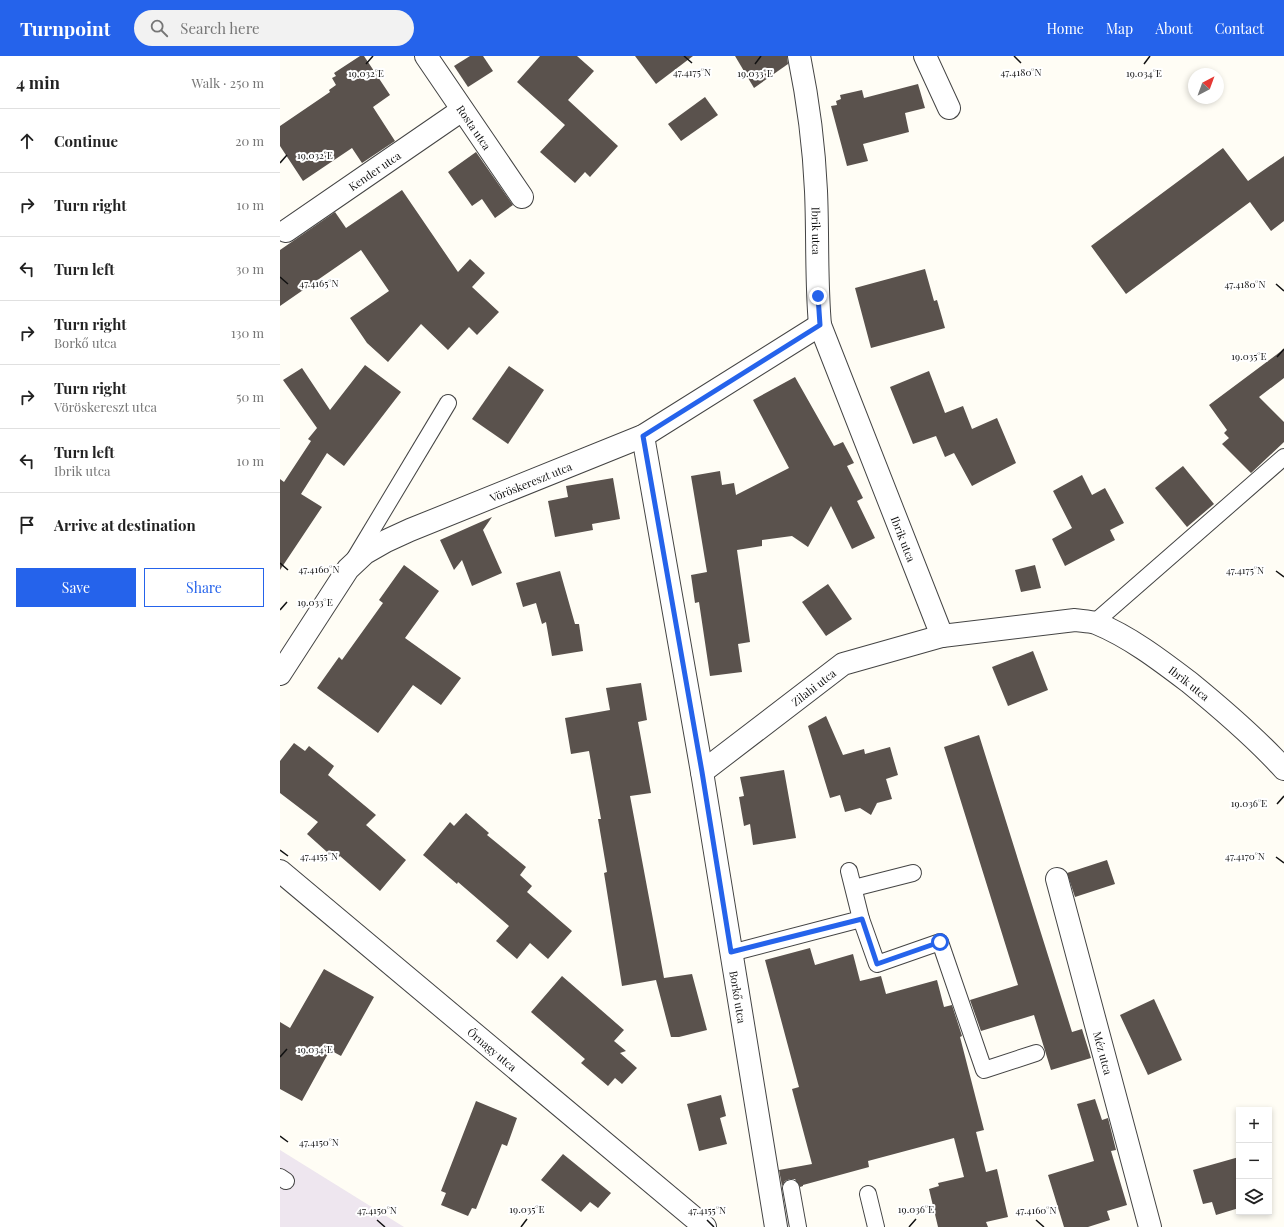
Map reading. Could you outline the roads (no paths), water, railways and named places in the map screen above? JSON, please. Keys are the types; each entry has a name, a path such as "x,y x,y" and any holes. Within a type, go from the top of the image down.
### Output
{"street":[{"name":"Rosta utca","path":"426,56 522,197"},
{"name":"Ibrik utca","path":"799,56 806,89 816,190 820,325 942,636 1075,620 1094,623 1122,635 1163,662 1222,709 1262,744 1284,768"},
{"path":"925,56 949,108"},
{"name":"Kender utca","path":"286,231 462,110"},
{"name":"Vöröskereszt utca","path":"280,674 348,569 365,553 398,535 643,436 820,325"},
{"name":"Borkő utca","path":"643,436 702,772 776,1227"},
{"name":"Zilahi utca","path":"702,772 843,664 942,636"},
{"name":"Őrnagy utca","path":"280,871 705,1227"},
{"name":"Méz utca","path":"1057,879 1150,1227"}],"lane":[{"path":"348,569 448,403"},
{"path":"1094,623 1284,457"},
{"path":"849,871 862,919 877,964 940,942 984,1070 1036,1053"},
{"path":"854,888 913,873"},
{"path":"731,952 862,919"},
{"path":"791,1188 798,1227"},
{"path":"868,1194 876,1227"}]}
